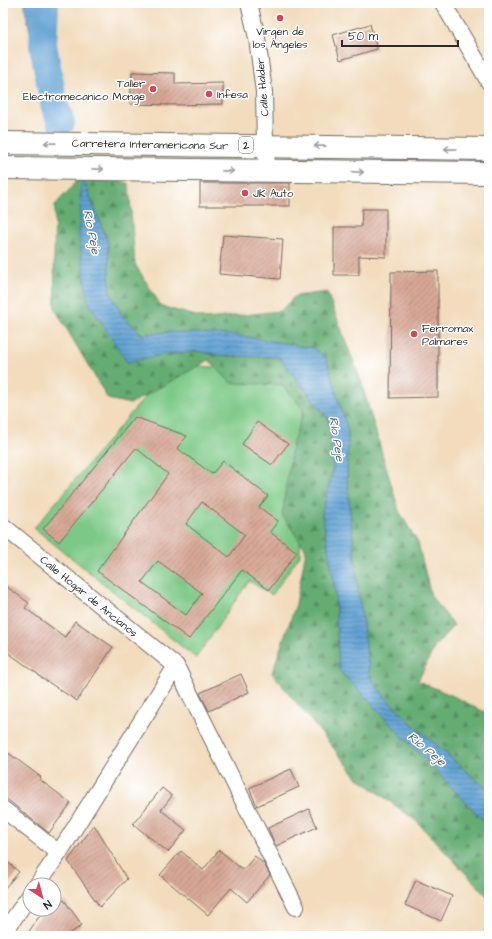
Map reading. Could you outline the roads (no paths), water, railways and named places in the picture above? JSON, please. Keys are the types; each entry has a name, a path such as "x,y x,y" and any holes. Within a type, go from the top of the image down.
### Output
{"highway":[{"name":"Carretera Interamericana Sur","path":"3,143 489,149"},
{"path":"3,168 489,174"}],"street":[{"name":"Calle Halder","path":"249,3 257,38 264,92 265,146 268,171"},
{"path":"443,3 489,82"},
{"name":"Calle Hogar de Ancianos","path":"3,526 176,666"},
{"path":"42,877 176,666"},
{"path":"176,666 296,907"},
{"path":"3,809 59,853"},
{"path":"3,934 22,907"}],"water":[{"path":"25,3 53,3 51,59 61,86 54,104 43,87 25,10"},
{"path":"82,176 108,243 110,292 122,315 142,335 166,332 235,335 313,348 326,358 348,431 347,477 357,581 370,677 385,697 410,722 489,791 489,834 486,823 339,670 335,588 322,513 333,469 329,419 279,357 223,356 197,351 155,356 127,362 88,301 79,236"}],"waterway":[{"name":"Río Peje","path":"45,3 43,45 54,104 61,122"}],"place":[{"name":"Virgen de los Ángeles","path":"280,18"},
{"name":"Taller Electromecanico Monge","path":"153,89"},
{"name":"Infesa","path":"209,94"},
{"name":"JK Auto","path":"245,193"},
{"name":"Ferromax Palmares","path":"414,334"}]}
